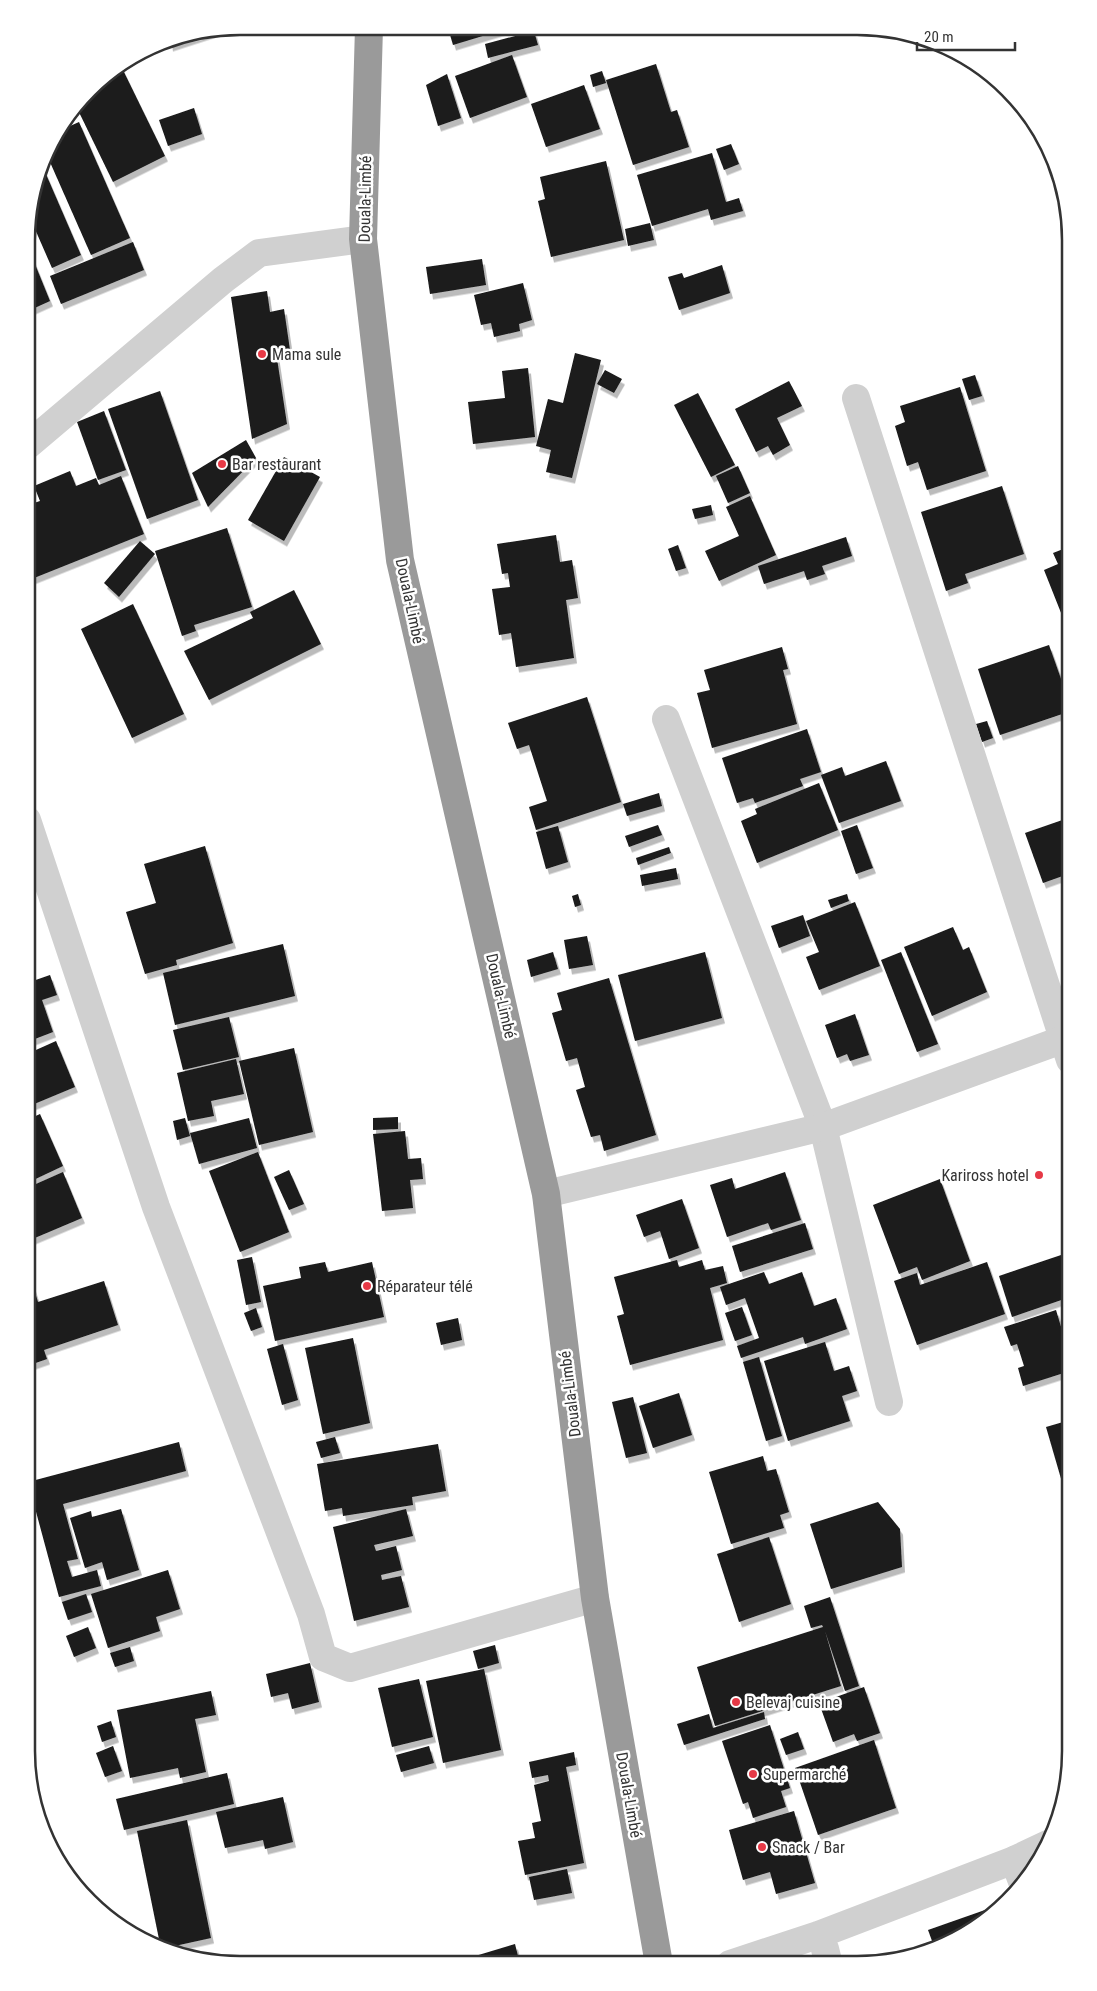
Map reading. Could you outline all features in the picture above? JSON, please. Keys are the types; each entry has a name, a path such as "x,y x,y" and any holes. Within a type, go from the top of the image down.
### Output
{"highway":[{"name":"Douala-Limbé","path":"369,35 363,238 400,560 546,1194 595,1598 658,1956"}],"street":[{"path":"35,440 223,280 259,253 363,238"},
{"path":"856,398 1062,1027"},
{"path":"666,718 823,1127 889,1402"},
{"path":"35,844 156,1207 311,1614 323,1657 350,1668 595,1598"},
{"path":"546,1194 823,1127 1062,1047"},
{"path":"754,1956 1019,1872"}],"building":[{"path":"450,35 486,35 453,45"},
{"path":"519,35 535,35 538,45 488,58 485,44"},
{"path":"512,55 527,97 470,118 455,76"},
{"path":"656,64 671,112 677,110 689,147 633,165 606,80"},
{"path":"124,71 165,156 113,182 79,113 95,95"},
{"path":"602,71 606,83 593,87 590,75"},
{"path":"447,74 461,118 438,126 426,85"},
{"path":"584,85 600,129 546,147 531,104"},
{"path":"194,108 202,134 168,146 159,120"},
{"path":"79,122 130,238 91,255 50,163 70,126"},
{"path":"731,144 739,164 724,170 716,149"},
{"path":"712,153 726,202 739,198 743,211 711,220 708,209 652,226 637,175"},
{"path":"606,161 624,240 551,257 538,201 545,199 540,177"},
{"path":"46,174 81,255 52,268 35,229 39,200"},
{"path":"650,223 654,240 628,246 625,229"},
{"path":"133,242 144,270 61,304 50,276"},
{"path":"482,259 486,285 430,294 426,267"},
{"path":"35,264 50,301 35,308"},
{"path":"722,265 730,293 679,310 668,277 682,273 684,278"},
{"path":"523,283 532,320 519,324 520,331 494,337 491,323 481,325 474,295"},
{"path":"267,291 270,312 284,309 290,350 276,352 287,424 252,439 231,297"},
{"path":"575,353 601,360 572,478 546,472 551,450 536,446 548,399 563,403"},
{"path":"528,368 535,437 473,444 468,402 505,398 502,371"},
{"path":"605,370 622,379 614,393 597,384"},
{"path":"975,375 982,396 969,400 962,379"},
{"path":"789,381 802,406 777,418 790,445 773,455 768,446 756,452 735,409"},
{"path":"960,387 986,471 927,490 918,462 907,466 895,426 905,422 900,406"},
{"path":"160,391 198,500 147,519 108,409"},
{"path":"698,393 735,465 711,477 674,405"},
{"path":"104,411 126,470 98,480 77,422"},
{"path":"246,440 256,458 208,507 192,473"},
{"path":"284,457 320,477 284,541 248,520"},
{"path":"738,466 750,493 728,503 716,476"},
{"path":"70,471 76,486 96,478 99,485 121,476 144,534 35,578 35,503 40,501 35,486"},
{"path":"1002,486 1024,554 965,574 968,583 946,591 921,512"},
{"path":"750,496 776,555 719,581 705,551 739,536 726,507"},
{"path":"711,505 713,515 695,519 692,509"},
{"path":"227,528 252,607 194,625 196,631 182,636 155,551"},
{"path":"556,535 560,562 572,560 578,598 566,600 574,658 516,667 511,633 499,635 492,589 510,587 508,573 502,574 497,544"},
{"path":"846,537 852,556 822,566 825,574 807,580 804,571 764,584 758,566"},
{"path":"140,541 155,554 119,597 104,583"},
{"path":"678,545 686,568 676,571 668,549"},
{"path":"1062,550 1062,615 1044,570 1058,564 1053,553"},
{"path":"294,590 321,644 209,700 184,651 253,618 250,612"},
{"path":"133,604 184,714 132,738 81,629"},
{"path":"1049,645 1062,682 1062,714 1000,735 978,669"},
{"path":"782,647 788,669 783,670 797,724 712,748 697,693 710,690 704,670"},
{"path":"587,697 621,802 536,830 529,807 547,801 529,745 517,749 508,723"},
{"path":"987,721 993,738 982,742 976,724"},
{"path":"807,729 821,772 800,779 803,786 755,803 753,798 737,803 722,758"},
{"path":"886,761 901,801 839,823 821,775 842,767 845,776"},
{"path":"819,783 838,830 757,863 741,821 757,814 755,809"},
{"path":"659,793 662,806 627,816 623,804"},
{"path":"1062,820 1062,876 1043,883 1025,833"},
{"path":"658,825 662,835 629,847 625,836"},
{"path":"857,825 873,868 856,874 841,831"},
{"path":"558,826 568,862 546,869 536,832"},
{"path":"205,846 233,943 176,960 177,965 145,974 126,912 156,903 144,864"},
{"path":"669,847 671,853 638,865 636,858"},
{"path":"676,868 678,879 642,886 640,875"},
{"path":"578,894 581,905 575,907 572,896"},
{"path":"847,894 849,901 831,908 828,900"},
{"path":"855,902 880,966 819,990 806,957 819,952 806,921"},
{"path":"803,915 810,936 779,948 771,926"},
{"path":"953,927 963,950 969,947 987,992 932,1016 904,947"},
{"path":"587,936 593,965 569,969 564,940"},
{"path":"283,944 295,996 175,1025 163,973"},
{"path":"553,952 558,969 531,977 527,960"},
{"path":"705,952 722,1018 635,1041 618,975"},
{"path":"901,952 938,1044 917,1052 881,960"},
{"path":"50,975 57,995 42,1000 53,1032 35,1039 35,980"},
{"path":"609,978 656,1135 604,1151 600,1135 591,1137 576,1090 585,1087 577,1058 566,1061 552,1013 562,1010 557,993"},
{"path":"855,1014 869,1055 850,1061 847,1054 837,1058 825,1025"},
{"path":"229,1017 239,1057 183,1070 173,1030"},
{"path":"56,1041 75,1087 35,1104 35,1050"},
{"path":"294,1048 313,1132 259,1145 239,1061"},
{"path":"236,1059 244,1094 211,1101 214,1116 188,1121 177,1073"},
{"path":"40,1114 63,1166 35,1179 35,1116"},
{"path":"398,1117 398,1129 373,1130 373,1118"},
{"path":"185,1118 190,1136 177,1140 173,1121"},
{"path":"249,1118 257,1148 199,1164 190,1133"},
{"path":"405,1131 408,1159 421,1158 423,1179 410,1180 413,1208 382,1211 373,1134"},
{"path":"258,1152 289,1232 240,1252 209,1171"},
{"path":"289,1170 304,1204 289,1210 274,1177"},
{"path":"63,1172 82,1218 35,1238 35,1184"},
{"path":"785,1172 801,1220 771,1230 768,1223 727,1237 710,1185 732,1178 735,1189"},
{"path":"940,1179 970,1261 922,1280 917,1267 899,1274 873,1205"},
{"path":"682,1199 699,1248 669,1259 660,1231 644,1237 636,1215"},
{"path":"805,1223 813,1249 740,1272 732,1246"},
{"path":"1062,1255 1062,1300 1012,1317 999,1276"},
{"path":"252,1257 261,1302 246,1305 237,1260"},
{"path":"677,1260 679,1267 702,1260 705,1270 723,1266 727,1283 710,1288 723,1340 630,1365 617,1316 624,1314 614,1277"},
{"path":"325,1262 328,1272 372,1262 384,1317 275,1341 263,1286 301,1278 299,1267"},
{"path":"987,1262 1005,1314 917,1345 894,1281 917,1273 920,1285"},
{"path":"764,1272 769,1284 802,1272 814,1306 836,1298 847,1329 805,1344 803,1337 741,1358 737,1346 759,1338 745,1298 726,1305 720,1287"},
{"path":"104,1281 118,1325 44,1350 47,1359 35,1363 35,1292 38,1302"},
{"path":"742,1307 752,1335 735,1341 725,1313"},
{"path":"256,1308 262,1327 251,1331 244,1313"},
{"path":"1056,1310 1062,1330 1062,1374 1023,1386 1018,1368 1024,1366 1017,1344 1011,1346 1004,1327"},
{"path":"458,1318 462,1340 441,1345 436,1323"},
{"path":"353,1338 370,1423 323,1434 305,1348"},
{"path":"825,1342 834,1371 849,1366 857,1391 842,1396 850,1421 788,1441 764,1361"},
{"path":"283,1344 298,1400 282,1405 267,1349"},
{"path":"759,1357 782,1436 766,1441 743,1362"},
{"path":"679,1393 692,1435 653,1448 639,1406"},
{"path":"633,1397 647,1453 626,1458 612,1402"},
{"path":"1062,1422 1062,1482 1046,1427"},
{"path":"335,1437 340,1453 321,1458 316,1442"},
{"path":"179,1442 186,1471 63,1504 78,1559 67,1561 72,1577 97,1570 101,1586 59,1597 35,1508 35,1480"},
{"path":"438,1444 446,1491 412,1497 413,1505 343,1516 342,1508 325,1511 317,1464"},
{"path":"763,1456 767,1471 776,1469 789,1512 780,1515 784,1528 731,1544 709,1472"},
{"path":"878,1502 900,1529 902,1567 831,1589 810,1524"},
{"path":"121,1509 139,1570 107,1580 102,1562 85,1568 70,1518 91,1511 92,1517"},
{"path":"406,1509 413,1536 374,1545 376,1551 396,1546 402,1570 381,1575 382,1580 401,1576 409,1607 354,1621 333,1527"},
{"path":"769,1537 791,1604 739,1622 717,1554"},
{"path":"168,1570 180,1609 156,1617 160,1631 108,1648 91,1594"},
{"path":"86,1594 92,1612 68,1620 62,1602"},
{"path":"830,1597 859,1686 845,1691 825,1631 841,1686 715,1726 697,1667 823,1627 822,1625 811,1628 804,1606"},
{"path":"88,1627 96,1648 74,1657 66,1636"},
{"path":"495,1645 499,1663 478,1669 473,1651"},
{"path":"130,1647 134,1661 115,1667 110,1653"},
{"path":"310,1663 319,1702 292,1709 288,1693 271,1697 266,1674"},
{"path":"484,1669 501,1750 443,1763 426,1681"},
{"path":"419,1679 433,1737 392,1747 378,1688"},
{"path":"864,1687 880,1733 857,1741 854,1734 833,1742 819,1703"},
{"path":"211,1691 216,1715 195,1719 206,1772 180,1778 178,1768 130,1778 117,1710"},
{"path":"764,1712 765,1719 684,1745 677,1724 709,1714 713,1728"},
{"path":"111,1721 116,1737 102,1742 97,1726"},
{"path":"770,1725 790,1788 781,1791 786,1807 753,1818 748,1802 743,1804 722,1741"},
{"path":"798,1732 804,1749 786,1755 780,1739"},
{"path":"874,1740 896,1808 818,1835 795,1768"},
{"path":"113,1746 122,1771 105,1777 96,1753"},
{"path":"429,1746 434,1763 401,1772 396,1755"},
{"path":"574,1752 576,1765 566,1767 584,1863 525,1875 518,1841 535,1838 532,1823 541,1821 534,1785 549,1781 548,1775 532,1778 529,1762"},
{"path":"227,1773 234,1804 124,1830 116,1799"},
{"path":"283,1797 293,1842 265,1849 263,1840 225,1848 216,1812"},
{"path":"794,1811 815,1883 776,1894 770,1872 743,1880 729,1830"},
{"path":"187,1820 211,1938 176,1946 159,1939 137,1831"},
{"path":"567,1869 572,1893 534,1900 529,1877"},
{"path":"987,1909 947,1935 932,1941 928,1930"},
{"path":"515,1944 518,1956 475,1956"}],"place":[{"name":"Mama sule","path":"262,354"},
{"name":"Bar restaurant","path":"222,464"},
{"name":"Kariross hotel","path":"1039,1175"},
{"name":"Réparateur télé","path":"367,1286"},
{"name":"Belevaj cuisine","path":"736,1702"},
{"name":"Supermarché","path":"753,1774"},
{"name":"Snack / Bar","path":"762,1847"}]}
